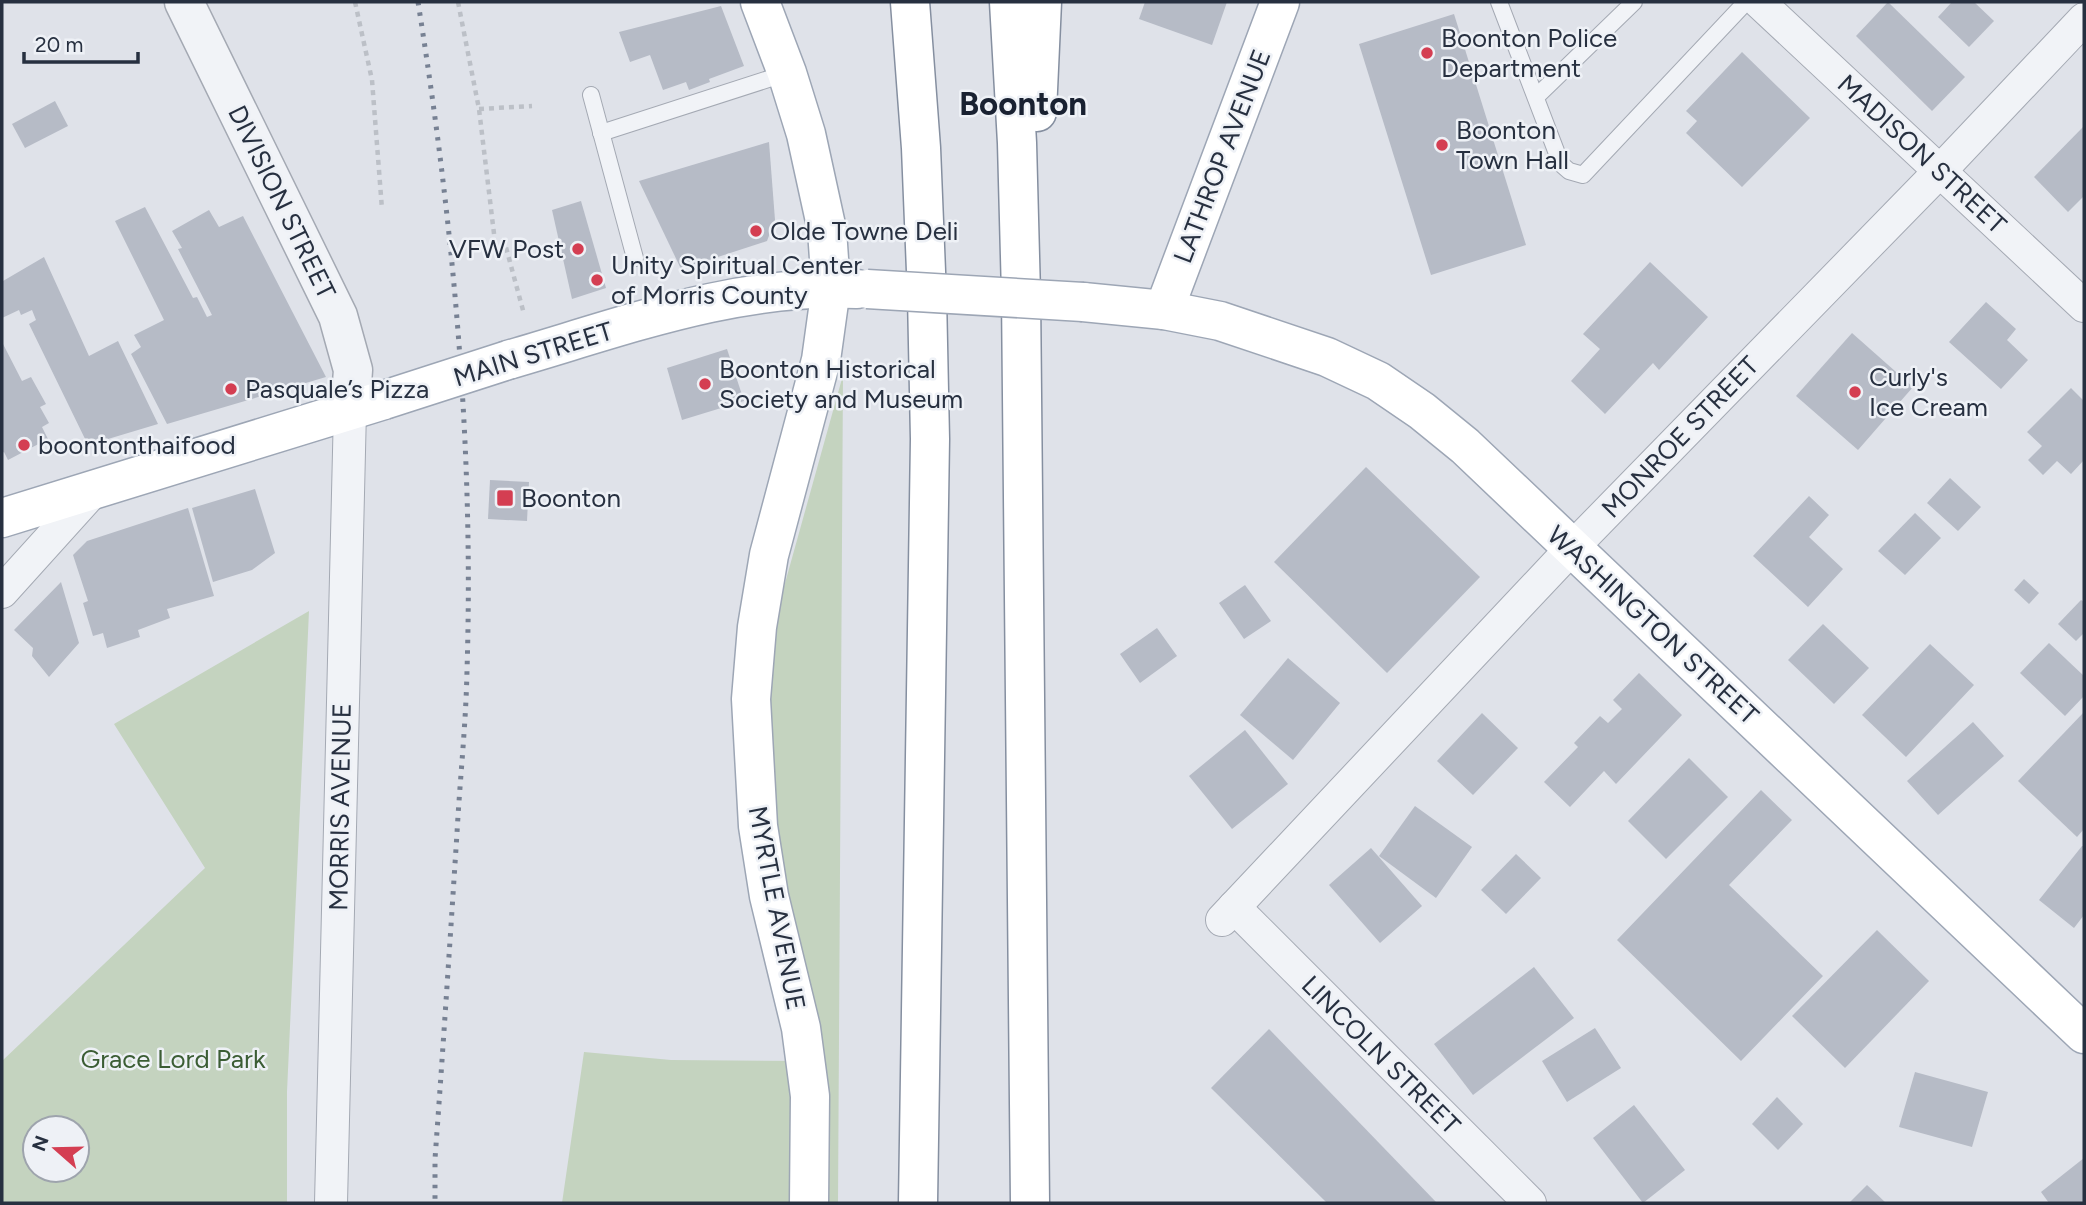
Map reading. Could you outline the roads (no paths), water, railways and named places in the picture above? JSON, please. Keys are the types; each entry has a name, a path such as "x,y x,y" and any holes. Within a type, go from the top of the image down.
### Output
{"main road":[{"name":"MYRTLE AVENUE","path":"761,2 788,74 806,134 827,230 849,289 821,360 769,555 757,627 751,699 758,826 769,895 801,1028 810,1096 809,1203"},
{"path":"911,2 926,256 930,439 919,1202"},
{"path":"1009,2 1017,157 1023,436 1030,1203"},
{"path":"1023,436 1042,2"},
{"name":"LATHROP AVENUE","path":"1164,310 1280,2"},
{"name":"MAIN STREET","path":"2,518 508,360 708,303 749,294 849,289 1083,302 1164,310"},
{"name":"WASHINGTON STREET","path":"1164,310 1220,321 1327,357 1378,381 1422,411 1465,446 2084,1034"}],"street":[{"name":"DIVISION STREET","path":"184,2 338,316 353,370 367,405"},
{"name":"MADISON STREET","path":"1759,2 2084,306"},
{"name":"MONROE STREET","path":"1228,913 1572,548 1941,170 2084,19"},
{"name":"MORRIS AVENUE","path":"331,1203 367,405"},
{"path":"2,592 95,489"},
{"name":"LINCOLN STREET","path":"1228,913 1530,1203"}],"lane":[{"path":"1499,2 1561,164 1569,171 1583,175 1746,2"},
{"path":"1536,97 1634,2"},
{"path":"601,133 788,74"},
{"path":"591,95 635,258"}],"railway":[{"path":"418,2 451,251 464,418 467,502 466,690 435,1159 435,1203"}],"place":[{"name":"Boonton Police Department","path":"1427,53"},
{"name":"Boonton Town Hall","path":"1442,145"},
{"name":"Olde Towne Deli","path":"756,231"},
{"name":"VFW Post","path":"578,249"},
{"name":"Unity Spiritual Center of Morris County","path":"597,280"},
{"name":"Boonton Historical Society and Museum","path":"705,384"},
{"name":"Pasquale’s Pizza","path":"231,389"},
{"name":"Curly's Ice Cream","path":"1855,392"},
{"name":"boontonthaifood","path":"24,445"},
{"name":"Boonton","path":"505,498"}],"district":[{"name":"Boonton","path":"1023,103"}],"park label":[{"name":"Grace Lord Park","path":"173,1059"}]}
